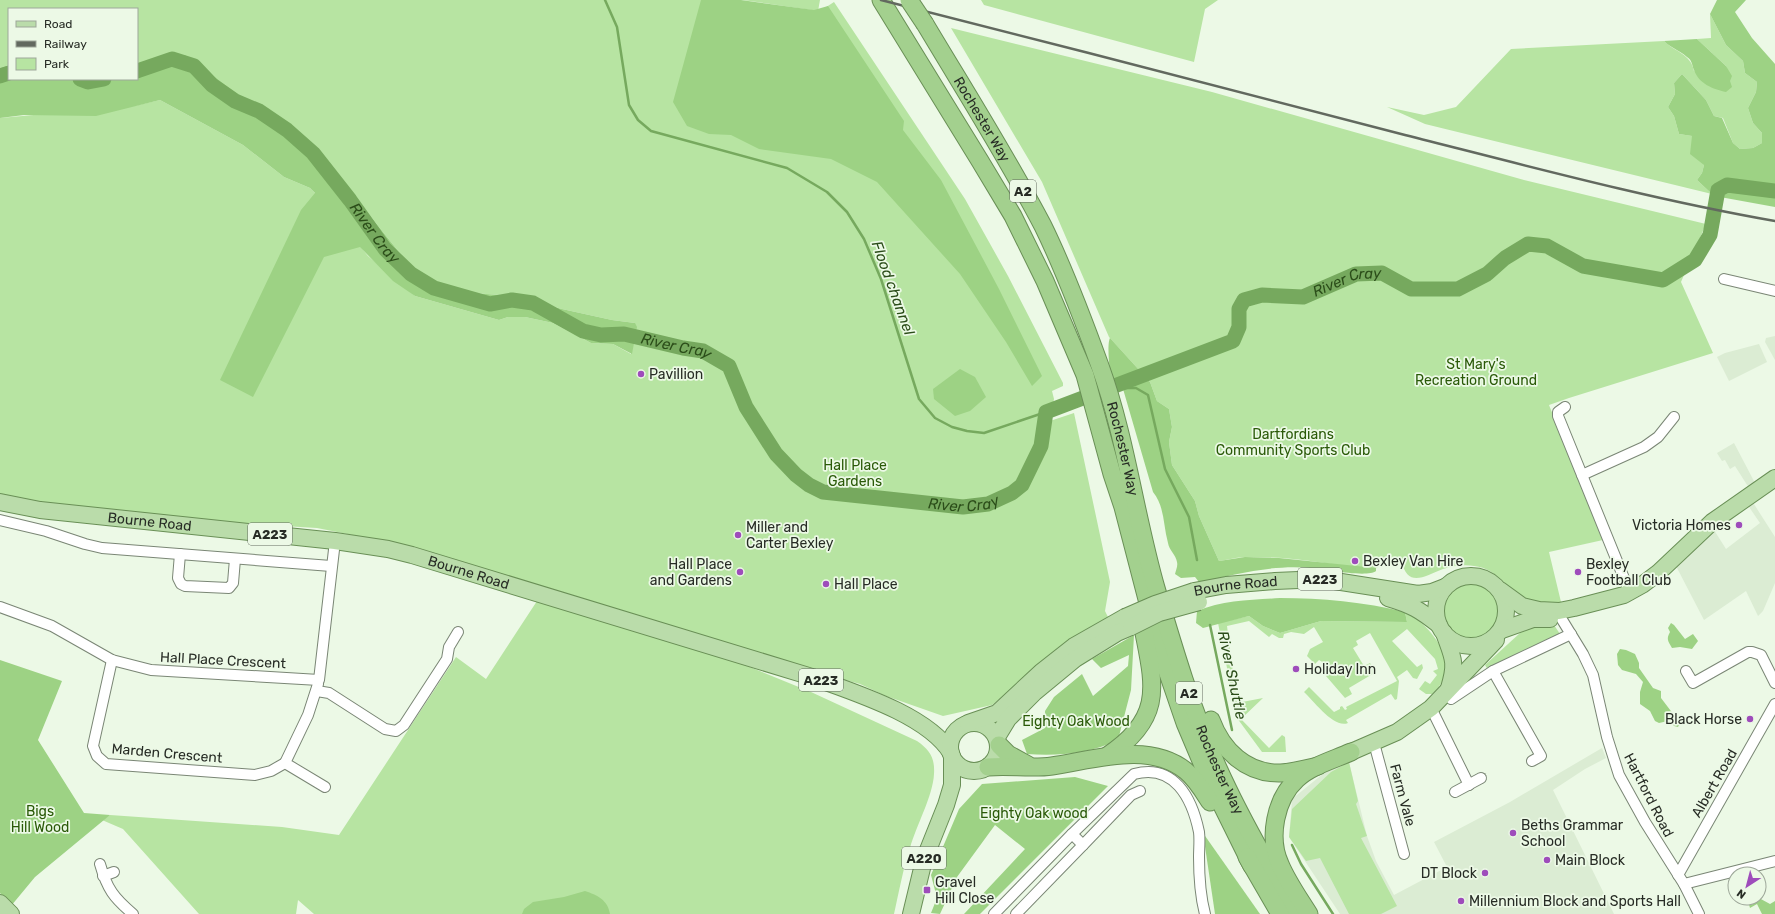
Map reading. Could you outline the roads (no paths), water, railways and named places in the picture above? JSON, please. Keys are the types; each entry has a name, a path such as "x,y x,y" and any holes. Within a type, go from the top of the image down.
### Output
{"highway":[{"name":"Rochester Way","path":"881,0 1013,216 1045,281 1085,375 1112,474 1123,506 1160,653 1185,723 1207,775 1252,866"},
{"name":"Rochester Way","path":"909,0 925,24 1014,173 1043,228 1069,283 1101,368 1112,404 1126,456 1130,481 1156,587 1193,705 1217,766 1238,811 1264,860 1297,914"},
{"path":"1126,456 1136,478 1178,632 1220,741 1229,753 1244,764 1261,770 1279,773 1318,766"},
{"path":"1104,758 1123,745 1137,730 1147,716 1152,696 1152,681 1140,611 1117,513 1112,474"},
{"path":"998,741 1008,754 1031,766"},
{"path":"1309,914 1280,865 1275,850 1273,835 1277,814 1290,786 1302,775 1318,766 1351,752"},
{"path":"980,769 1011,765 1050,766 1144,754 1167,760 1185,770 1196,781 1252,866"},
{"name":"A2","path":"1252,866 1280,914"}],"main road":[{"path":"1627,594 1574,608 1539,610 1522,606 1500,590 1492,582 1473,576 1458,579 1445,587 1439,596 1436,605 1436,616 1441,630 1454,641 1464,645 1474,646 1483,644 1501,631 1533,619 1561,618 1590,613 1617,603 1627,594 1658,573 1712,522 1775,478"},
{"name":"Bourne Road","path":"0,502 40,510 335,541 388,549 437,561 798,672 860,695 919,722 938,736 951,755"},
{"name":"Bourne Road","path":"1196,597 1226,585 1322,579 1418,594 1432,592 1445,587"},
{"name":"Bourne Road","path":"919,722 949,727 964,724 997,713 1041,672 1074,646 1128,622 1155,604 1196,597 1270,590 1306,589 1353,593 1385,598 1408,604 1418,609 1441,630"},
{"path":"1351,752 1397,732 1450,694 1494,643 1501,631 1506,619 1507,609 1505,599 1500,590"},
{"name":"Bourne Road","path":"998,741 1008,719 1035,692 1070,664 1117,633 1128,622"},
{"name":"A223","path":"1441,630 1454,660 1450,694"},
{"path":"982,723 993,731 998,741 996,757 980,769 961,767 951,755 951,740 954,732 964,724 982,723"},
{"name":"A220","path":"911,914 924,860 952,785 951,755"},
{"name":"A220","path":"946,804 962,782 980,769"},
{"path":"0,903 11,914"}],"street":[{"path":"1724,279 1775,292"},
{"path":"1564,407 1558,412 1558,416 1627,594"},
{"path":"1582,475 1644,448 1658,437 1674,418"},
{"path":"0,520 46,531 102,548 331,566"},
{"path":"325,787 285,763 317,691 335,541"},
{"path":"180,554 178,578 181,584 227,589 232,586 236,559"},
{"name":"Hall Place Crescent","path":"0,607 52,626 112,660 151,670 318,680"},
{"name":"Hartford Road","path":"1561,618 1583,654 1593,675 1607,737 1619,775 1656,842 1684,884 1699,914"},
{"path":"317,691 329,694 385,729 396,731 404,725 447,659 449,647 458,632"},
{"path":"1450,694 1571,634"},
{"path":"1686,672 1692,682 1748,652 1752,652 1761,655 1775,683"},
{"name":"Marden Crescent","path":"112,660 93,746 97,756 106,764 255,775 271,771 285,763"},
{"path":"1493,672 1541,756 1532,761"},
{"name":"Albert Road","path":"1678,875 1775,704"},
{"path":"1430,708 1469,785"},
{"name":"Farm Vale","path":"1374,742 1404,854"},
{"path":"994,914 1126,781 1134,774 1146,771 1165,774 1178,784 1190,804 1199,833 1199,890 1205,914"},
{"path":"1456,792 1481,778"},
{"path":"1016,914 1131,796 1140,791"},
{"path":"1072,834 1083,845"},
{"path":"1684,884 1775,861"},
{"path":"100,864 103,876 109,889 121,904 133,914"},
{"path":"103,876 114,872"}],"waterway":[{"name":"Flood channel","path":"605,0 617,27 629,105 638,120 651,131 787,168 827,192 847,212 864,239 881,279 919,399 935,418 952,427 984,433 1046,412"},
{"name":"River Cray","path":"138,71 172,59 194,66 212,85 235,101 259,111 287,130 313,153 350,200 385,249 411,274 434,288 490,304 512,300 533,303 583,331 601,335 624,334 683,348 703,351 729,366 746,407 776,454 796,475 809,485 823,492 963,507 988,504 1012,493 1022,485 1041,446 1046,412 1233,341 1239,327 1239,309 1244,300 1262,295 1303,297 1356,274 1382,273 1411,289 1458,289 1487,274 1505,258 1528,244 1547,246 1583,266 1663,280 1695,260 1710,235 1718,190 1727,185 1775,191"},
{"name":"River Cray","path":"0,76 8,73"},
{"name":"River Cray","path":"83,80 88,82 99,80"},
{"name":"River Shuttle","path":"1113,388 1136,388 1148,395 1165,469 1189,517 1197,560"},
{"name":"River Shuttle","path":"1210,625 1232,730"},
{"name":"River Shuttle","path":"1292,845 1301,864 1333,914"}],"railway":[{"path":"881,0 1543,170 1682,203 1775,221"}],"place":[{"name":"Pavillion","path":"641,374"},
{"name":"Victoria Homes","path":"1739,525"},
{"name":"Miller and Carter Bexley","path":"738,535"},
{"name":"Bexley Van Hire","path":"1355,561"},
{"name":"Hall Place and Gardens","path":"740,572"},
{"name":"Bexley Football Club","path":"1578,572"},
{"name":"Hall Place","path":"826,584"},
{"name":"Holiday Inn","path":"1296,669"},
{"name":"Black Horse","path":"1750,719"},
{"name":"Beths Grammar School","path":"1513,833"},
{"name":"Main Block","path":"1547,860"},
{"name":"DT Block","path":"1485,873"},
{"name":"Gravel Hill Close","path":"927,890"},
{"name":"Millennium Block and Sports Hall","path":"1461,901"}],"park label":[{"name":"St Mary's Recreation Ground","path":"1476,372"},
{"name":"Dartfordians Community Sports Club","path":"1293,442"},
{"name":"Hall Place Gardens","path":"855,474"},
{"name":"Eighty Oak Wood","path":"1076,721"},
{"name":"Eighty Oak wood","path":"1034,813"},
{"name":"Bigs Hill Wood","path":"40,820"}]}
